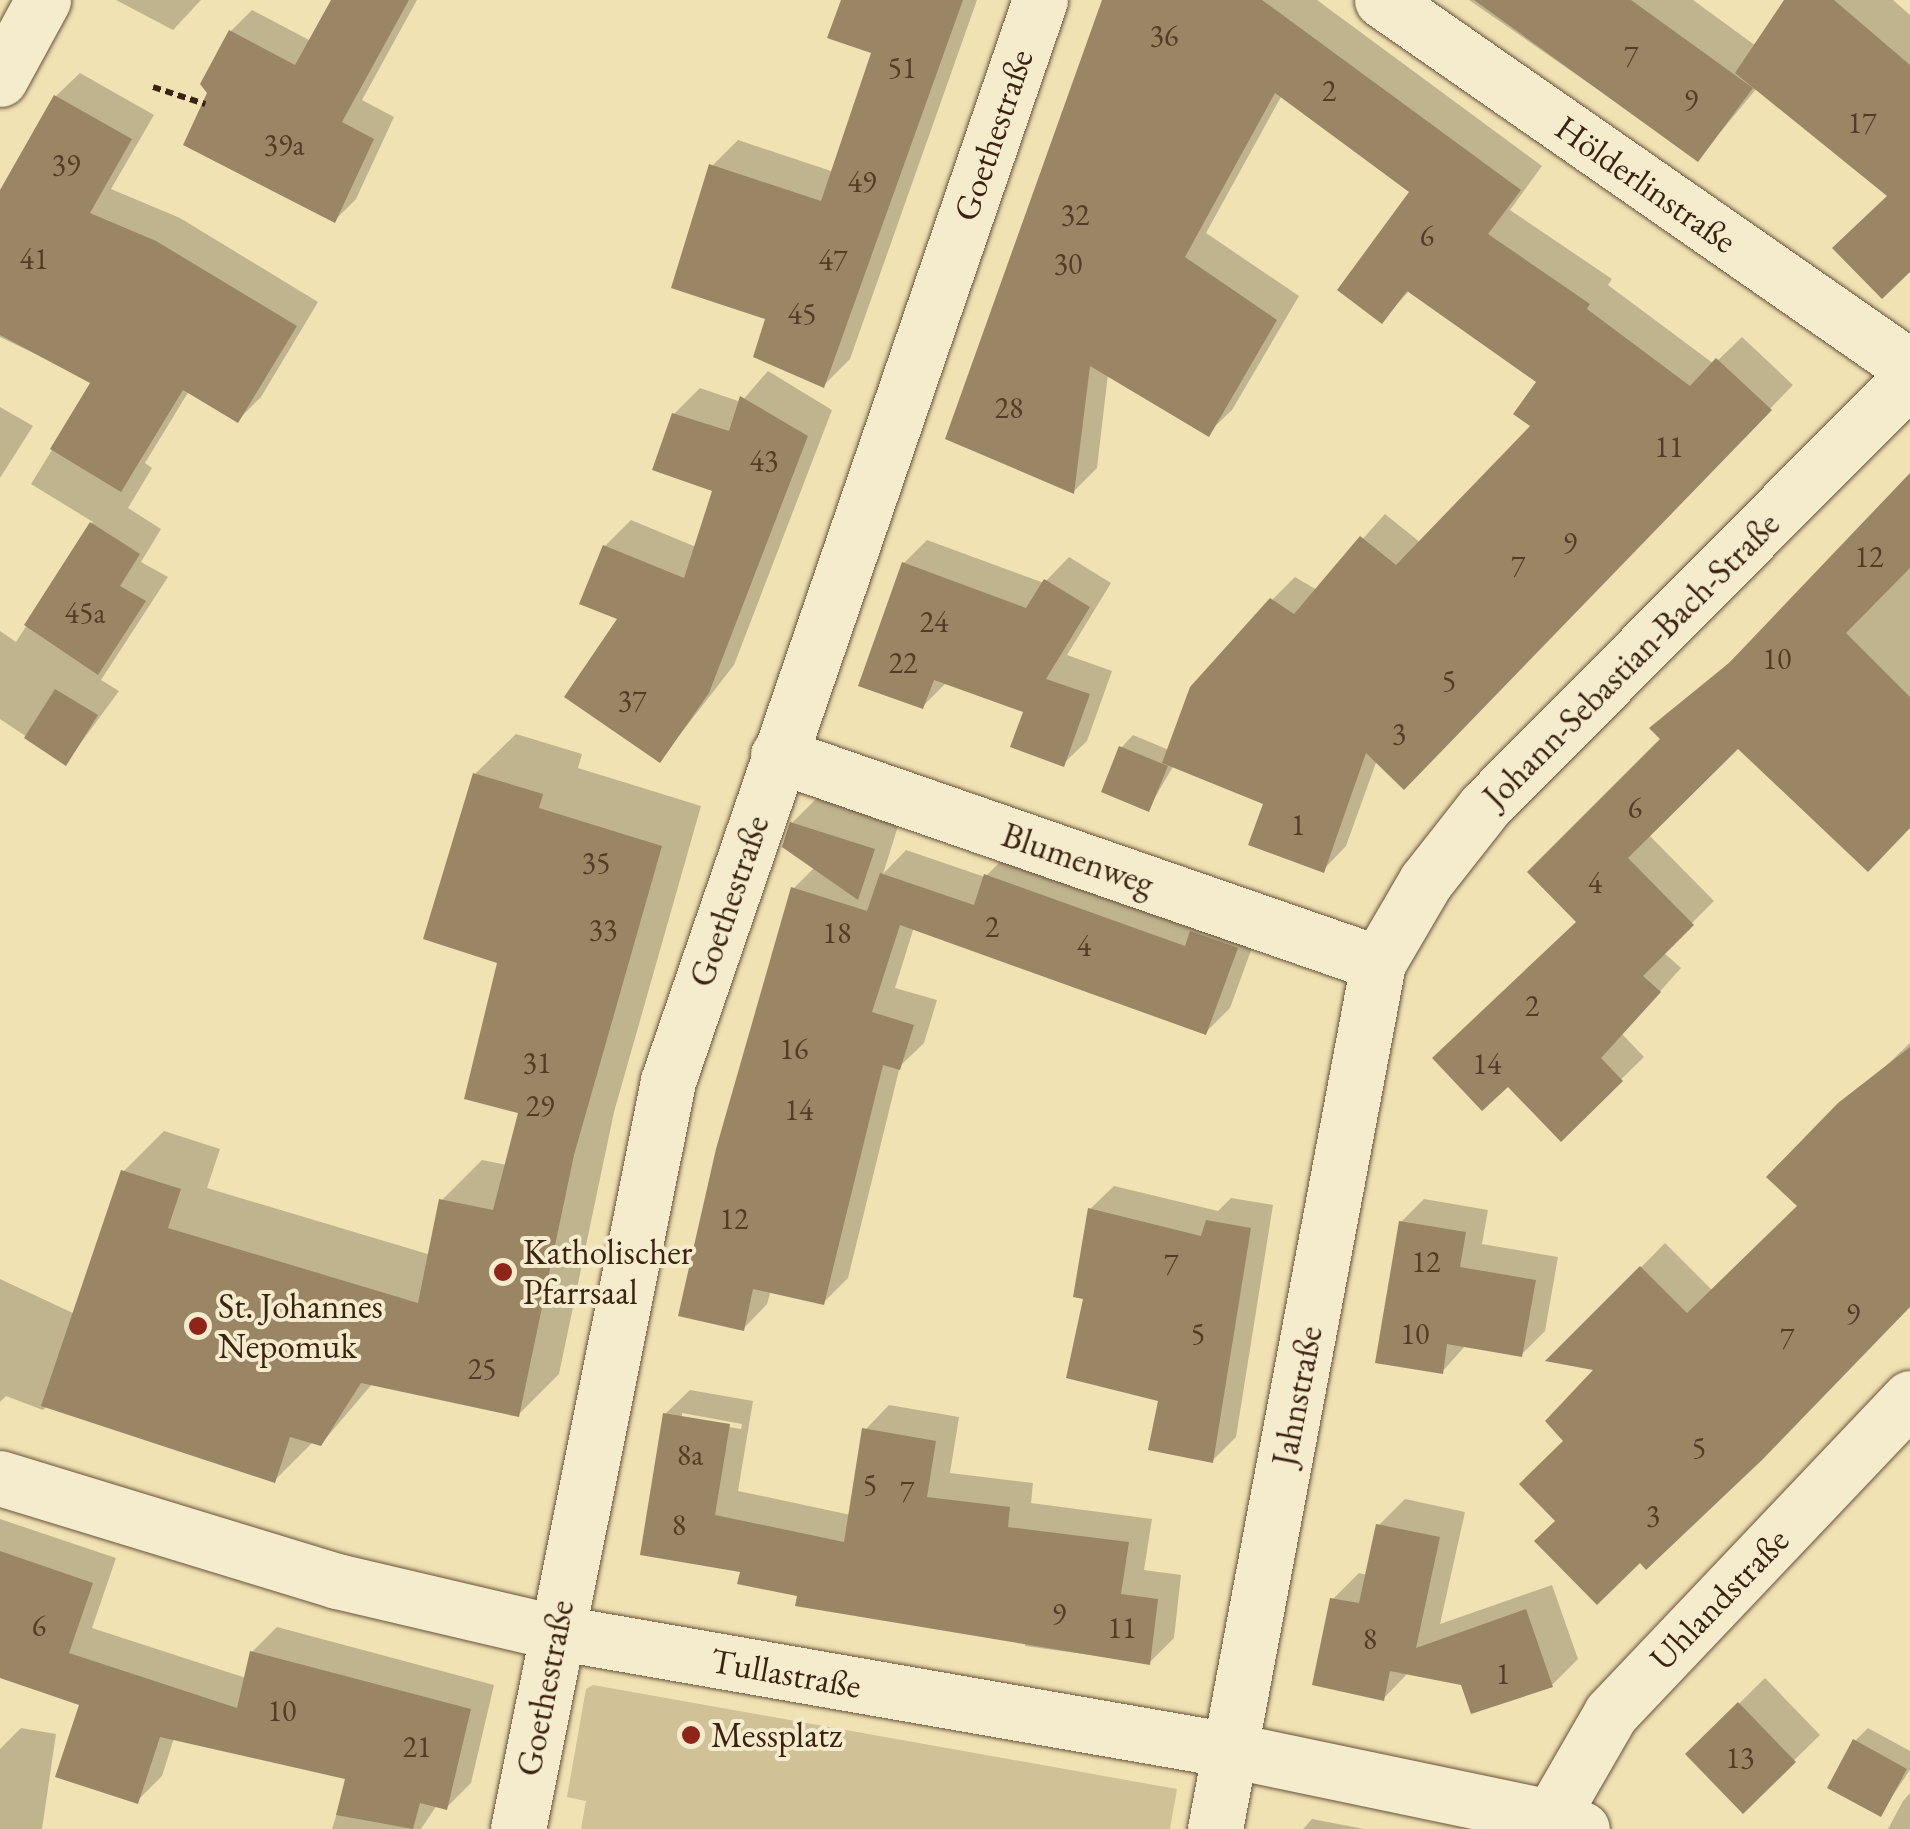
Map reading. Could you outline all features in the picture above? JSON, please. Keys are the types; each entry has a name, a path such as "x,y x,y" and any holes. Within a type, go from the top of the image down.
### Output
{"street":[{"path":"0,79 43,0"},
{"name":"Goethestraße","path":"518,1829 668,1081 1040,0"},
{"name":"Hölderlinstraße","path":"1382,0 1910,367"},
{"name":"Johann-Sebastian-Bach-Straße","path":"1378,964 1426,881 1485,806 1910,378"},
{"name":"Blumenweg","path":"778,755 1378,964"},
{"name":"Jahnstraße","path":"1215,1829 1378,964"},
{"name":"Uhlandstraße","path":"1566,1823 1610,1713 1910,1398"},
{"name":"Tullastraße","path":"0,1478 337,1582 556,1632 1230,1750 1566,1823"}],"path":[{"path":"153,87 205,104"}],"shaded area":[{"name":"Messplatz","path":"593,1685 1177,1789 1170,1829 581,1829 586,1801 567,1797 586,1689"}],"building":[{"path":"331,0 409,0 342,122 374,139 335,223 183,145 207,93 200,84 229,30 295,65"},
{"path":"841,0 963,0 824,388 753,357 765,319 671,288 709,164 821,201 871,53 827,38"},
{"path":"1102,0 1262,0 1521,190 1488,234 1590,304 1587,309 1690,386 1716,358 1772,410 1404,790 1366,753 1324,873 1248,845 1263,804 1162,763 1190,687 1270,598 1294,614 1360,536 1396,565 1530,426 1513,414 1536,382 1407,291 1382,324 1337,290 1409,192 1275,93 1185,257 1277,320 1209,437 1090,366 1074,494 945,439"},
{"path":"1474,0 1631,0 1753,88 1698,162"},
{"path":"1784,0 1834,0 1910,65 1910,272 1882,299 1832,248 1887,196 1735,73"},
{"path":"54,95 132,139 90,213 156,241 297,326 238,423 183,390 121,492 50,449 90,383 0,335 0,190"},
{"path":"740,396 808,436 709,693 660,763 564,697 617,619 579,604 603,545 684,578 712,491 652,470 672,413 729,431"},
{"path":"1910,473 1910,568 1846,633 1910,697 1910,828 1868,872 1738,749 1628,858 1694,925 1643,976 1661,992 1601,1058 1623,1081 1561,1142 1508,1087 1482,1111 1432,1058 1576,922 1527,872 1660,739 1649,728 1729,663"},
{"path":"90,522 140,554 120,586 146,601 98,675 24,625"},
{"path":"902,562 1026,608 1044,579 1090,607 1046,679 1090,694 1064,767 1010,747 1023,712 934,680 923,709 858,686"},
{"path":"55,689 98,715 66,766 24,738"},
{"path":"1119,746 1168,766 1149,812 1101,792"},
{"path":"473,773 543,794 539,808 662,846 574,1155 519,1417 361,1383 321,1446 290,1437 275,1483 41,1406 121,1170 181,1189 168,1228 418,1303 439,1199 493,1210 518,1113 464,1099 497,963 423,939"},
{"path":"790,822 875,849 858,900 782,847"},
{"path":"880,873 974,905 984,874 1185,946 1190,931 1238,948 1206,1035 900,925 872,1012 914,1025 900,1070 883,1065 824,1305 753,1289 744,1331 678,1316 716,1149 791,887 867,911"},
{"path":"1910,1047 1910,1307 1762,1460 1646,1570 1640,1563 1597,1605 1534,1541 1555,1521 1519,1484 1563,1441 1545,1421 1593,1370 1545,1361 1640,1266 1687,1313 1797,1206 1766,1177 1838,1103"},
{"path":"1088,1208 1201,1236 1206,1220 1251,1228 1213,1463 1148,1450 1158,1401 1066,1378 1083,1299 1073,1297"},
{"path":"1399,1221 1466,1232 1460,1267 1536,1280 1522,1357 1447,1344 1443,1374 1375,1363"},
{"path":"663,1413 730,1424 715,1515 844,1542 862,1428 936,1441 927,1497 1010,1507 1008,1527 1129,1542 1121,1594 1158,1599 1150,1665 795,1606 797,1596 737,1584 740,1572 640,1555"},
{"path":"1376,1524 1440,1537 1416,1648 1526,1609 1553,1687 1471,1714 1461,1685 1390,1671 1384,1701 1312,1685 1330,1598 1359,1603"},
{"path":"0,1551 93,1583 69,1653 237,1708 250,1651 471,1709 447,1810 420,1803 413,1829 336,1815 345,1779 160,1737 138,1804 55,1777 79,1705 0,1678"},
{"path":"1738,1702 1796,1762 1743,1814 1685,1754"},
{"path":"1853,1739 1907,1769 1881,1817 1827,1788"}],"place":[{"name":"Katholischer Pfarrsaal","path":"503,1272"},
{"name":"St. Johannes Nepomuk","path":"198,1326"},
{"name":"Messplatz","path":"691,1735"}]}
